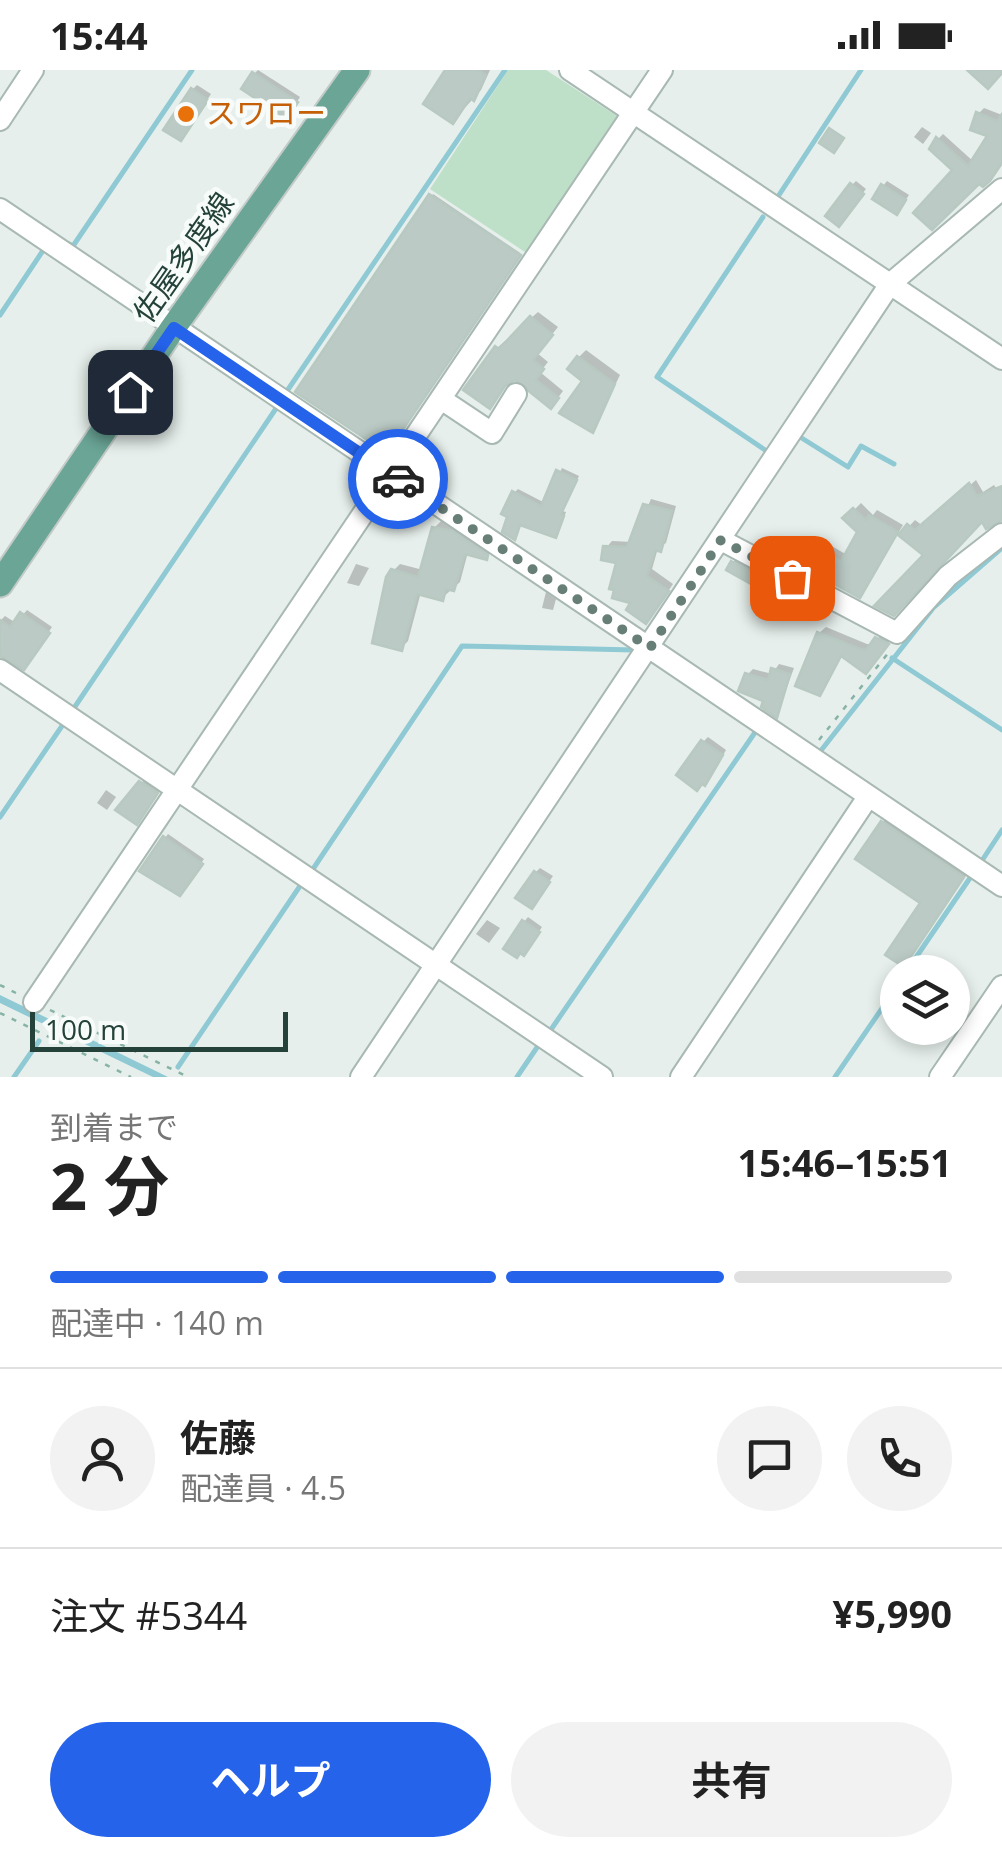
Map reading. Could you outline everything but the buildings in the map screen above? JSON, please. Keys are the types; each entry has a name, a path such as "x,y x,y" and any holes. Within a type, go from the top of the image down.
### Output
{"main road":[{"name":"佐屋多度線","path":"0,584 174,328 357,70"}],"street":[{"path":"0,120 34,70"},
{"path":"570,70 1002,360"},
{"path":"34,1002 662,70"},
{"path":"360,1077 890,284 1002,189"},
{"path":"0,209 1002,886"},
{"path":"440,399 492,433 516,394"},
{"path":"721,540 897,634 948,576 1002,534"},
{"path":"0,670 602,1077"},
{"path":"681,1077 868,797"},
{"path":"940,1077 1002,986"}],"path":[{"path":"808,754 896,642 897,634"},
{"path":"0,986 188,1077"},
{"path":"0,1013 131,1077"}],"green space":[{"path":"508,70 546,70 617,116 619,125 531,256 430,189"}],"water":[{"path":"0,995 168,1077 153,1077 0,1003"}],"waterway":[{"path":"69,244 73,246 192,70"},
{"path":"287,391 505,70"},
{"path":"779,195 861,70"},
{"path":"763,217 657,377 768,452"},
{"path":"0,315 44,249"},
{"path":"72,711 277,407"},
{"path":"800,437 848,467 861,446 894,464"},
{"path":"819,753 934,607 1002,548"},
{"path":"311,872 462,646 634,650"},
{"path":"892,658 1002,730"},
{"path":"0,817 64,723"},
{"path":"550,1031 756,731"},
{"path":"983,859 1002,830"},
{"path":"918,955 970,878"},
{"path":"178,1067 302,883"},
{"path":"835,1077 880,1011"},
{"path":"14,1077 39,1041"},
{"path":"517,1077 540,1043"}],"way so far":[{"path":"398,479 650,648 721,540 792,578"}],"place":[{"name":"スワロー","path":"186,114"}],"route":[{"path":"130,392 174,328 398,479"}]}
